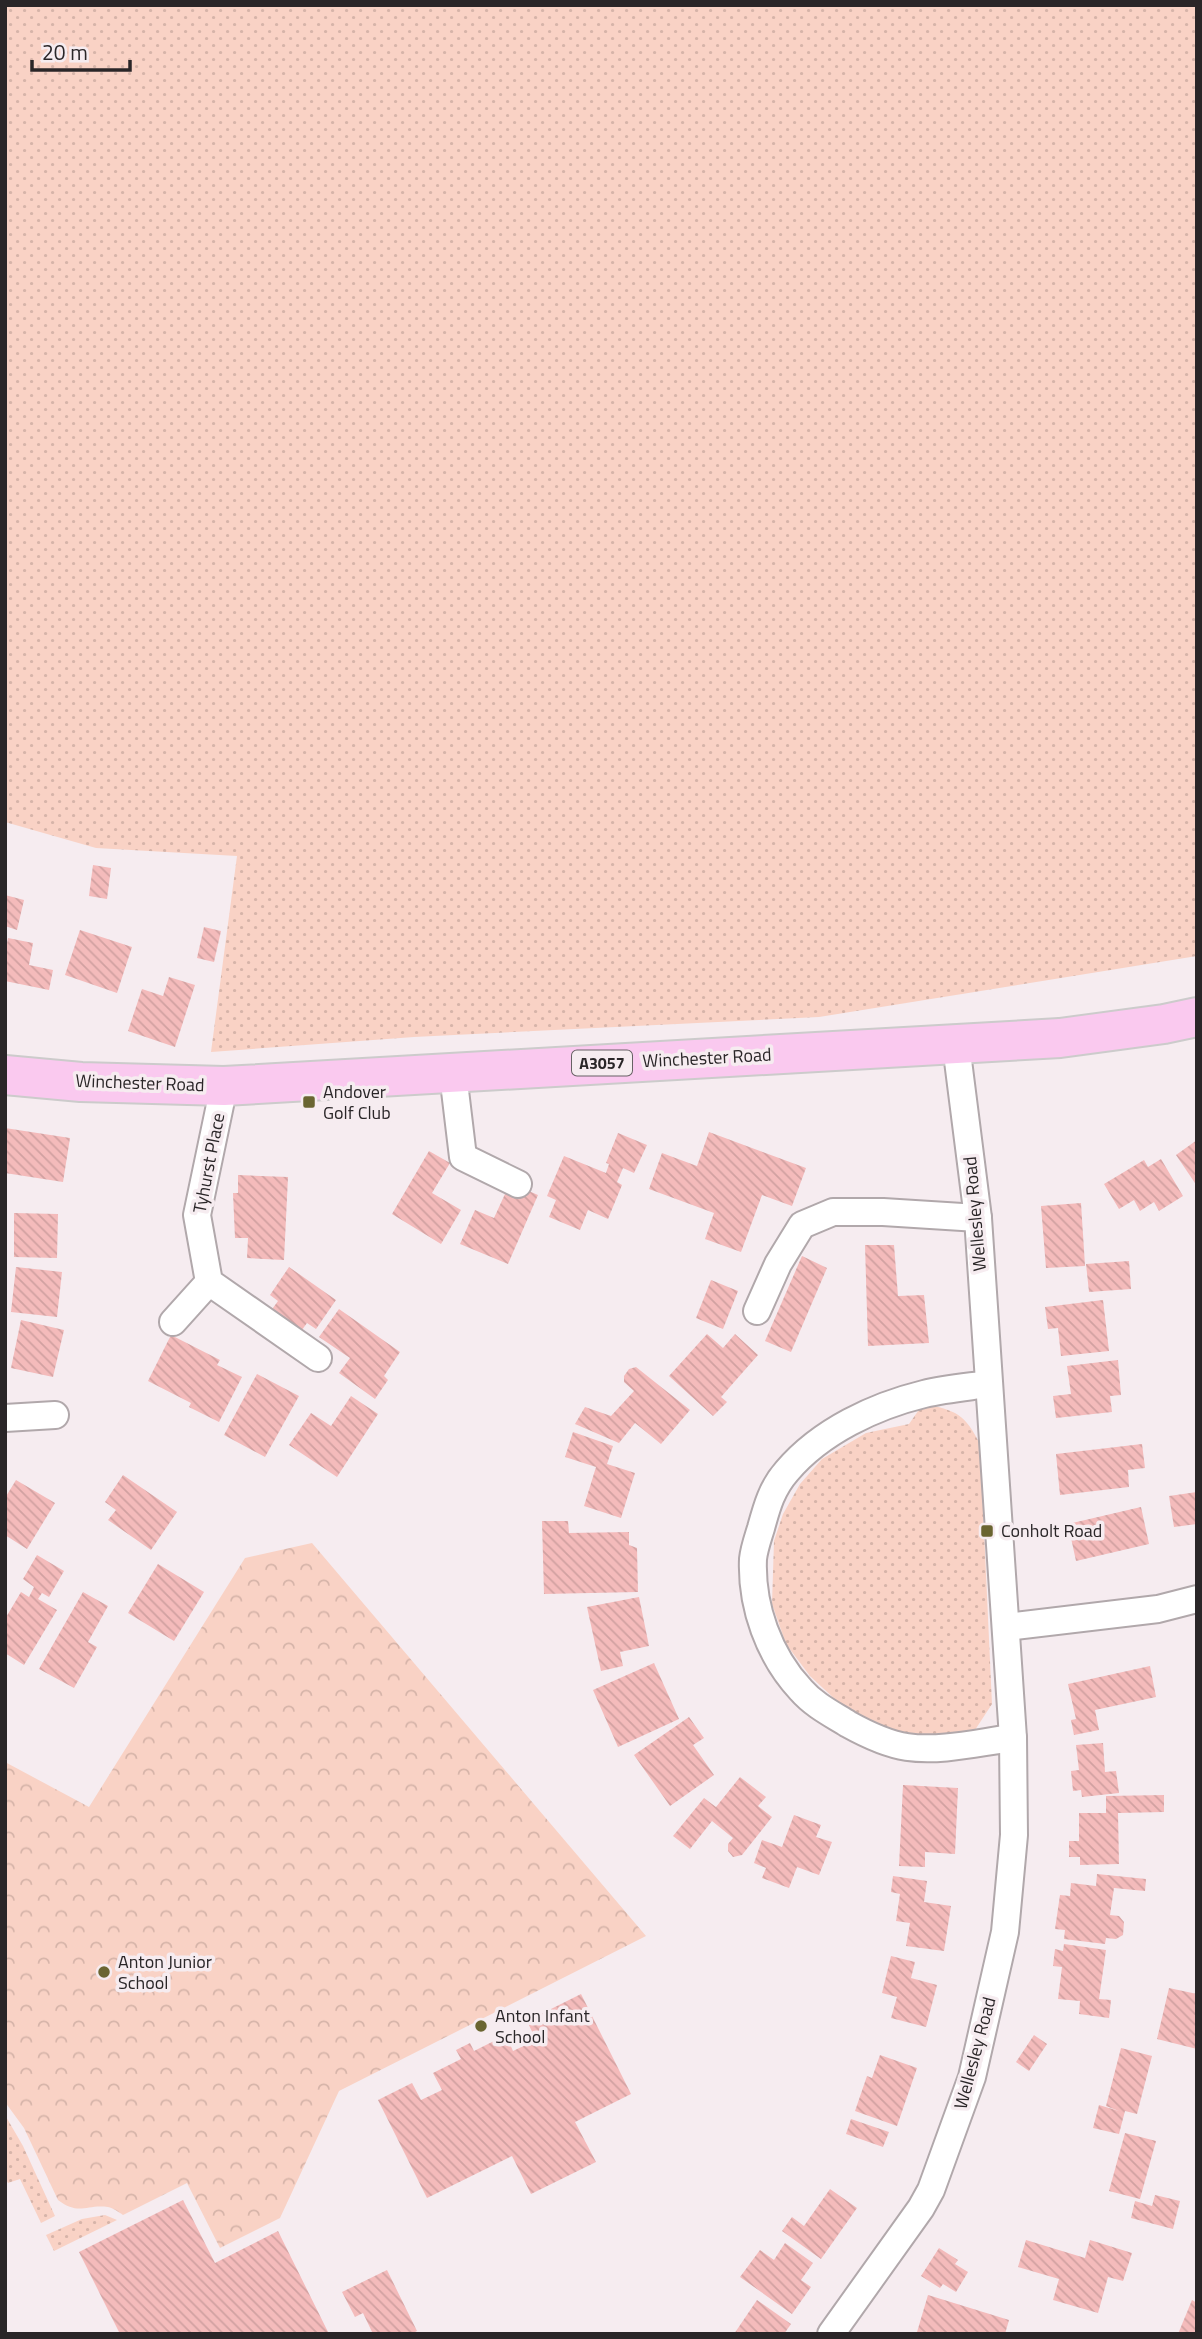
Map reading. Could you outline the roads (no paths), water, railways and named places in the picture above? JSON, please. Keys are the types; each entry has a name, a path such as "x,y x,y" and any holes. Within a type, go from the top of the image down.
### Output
{"main road":[{"name":"Winchester Road","path":"5,1075 82,1082 224,1086 1059,1038 1197,1017"}],"street":[{"name":"Wellesley Road","path":"831,2334 921,2208 936,2178 972,2077 1005,1932 1014,1835 1013,1738 978,1218 956,1045"},
{"path":"453,1074 463,1157 518,1184"},
{"name":"Tyhurst Place","path":"209,1282 197,1215 224,1086"},
{"path":"757,1311 778,1264 802,1225 833,1212 978,1218"},
{"path":"173,1322 209,1282 318,1358"},
{"path":"988,1384 925,1394 889,1406 855,1419 812,1447 788,1470 771,1493 753,1556 755,1592 763,1626 777,1658 801,1690 825,1710 844,1721 881,1740 908,1747 939,1747 1013,1738"},
{"path":"5,1418 55,1415"},
{"path":"1006,1627 1158,1609 1197,1599"}],"place":[{"name":"Andover Golf Club","path":"309,1102"},
{"name":"Conholt Road","path":"987,1531"},
{"name":"Anton Junior School","path":"104,1972"},
{"name":"Anton Infant School","path":"481,2026"}]}
